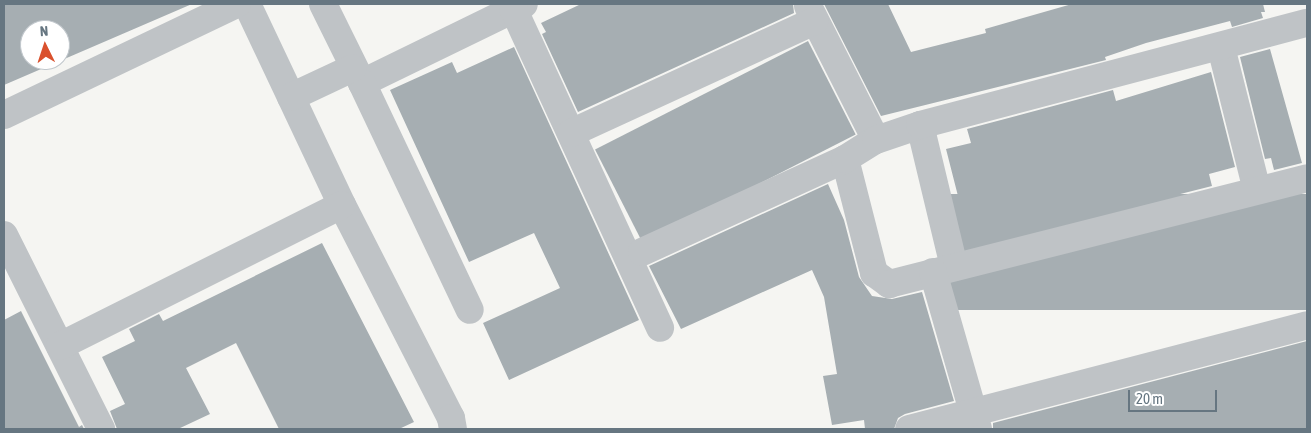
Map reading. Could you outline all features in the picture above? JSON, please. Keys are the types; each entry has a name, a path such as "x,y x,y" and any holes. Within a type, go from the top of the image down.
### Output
{"street":[{"path":"4,115 237,4"},
{"path":"247,4 342,205 450,418 453,429"},
{"path":"323,4 470,310"},
{"path":"291,97 358,75 518,6 571,133 660,328"},
{"path":"571,133 811,12 876,140"},
{"path":"642,252 845,159 876,140 920,126 1307,23"},
{"path":"1221,46 1257,190"},
{"path":"920,126 943,270 975,420"},
{"path":"845,159 874,273 889,284 899,284 943,270 1307,178"},
{"path":"60,346 342,205"},
{"path":"5,242 101,429"},
{"path":"909,429 975,420 1307,325"}],"building":[{"path":"4,4 192,4 70,57 70,20 20,20 20,70 39,70 4,85"},
{"path":"581,4 793,4 794,13 578,112 542,34 546,32 541,23"},
{"path":"824,4 888,4 911,52 986,33 985,29 1072,4 1263,4 1265,12 1261,12 1263,18 1232,27 1230,21 1146,43 1105,57 1106,60 881,116"},
{"path":"808,41 856,135 643,243 595,150"},
{"path":"514,47 639,320 509,380 483,323 560,288 534,233 469,262 390,90 452,62 457,73"},
{"path":"1270,49 1302,163 1274,170 1271,158 1265,159 1240,57"},
{"path":"1211,72 1235,167 1209,174 1212,186 971,247 946,149 971,143 967,129 1113,90 1116,101"},
{"path":"828,184 844,220 859,277 872,296 892,299 922,292 954,401 905,414 898,418 894,429 865,429 864,420 832,425 823,376 837,374 824,297 812,270 681,329 649,266"},
{"path":"942,194 1307,194 1307,310 942,310"},
{"path":"322,243 414,422 399,429 279,429 236,343 186,368 210,414 178,429 117,429 110,411 125,404 102,357 135,341 129,329 159,314 163,321"},
{"path":"21,311 79,427 82,425 84,429 4,429 4,320"},
{"path":"1307,341 1307,429 993,429 993,423"}]}
